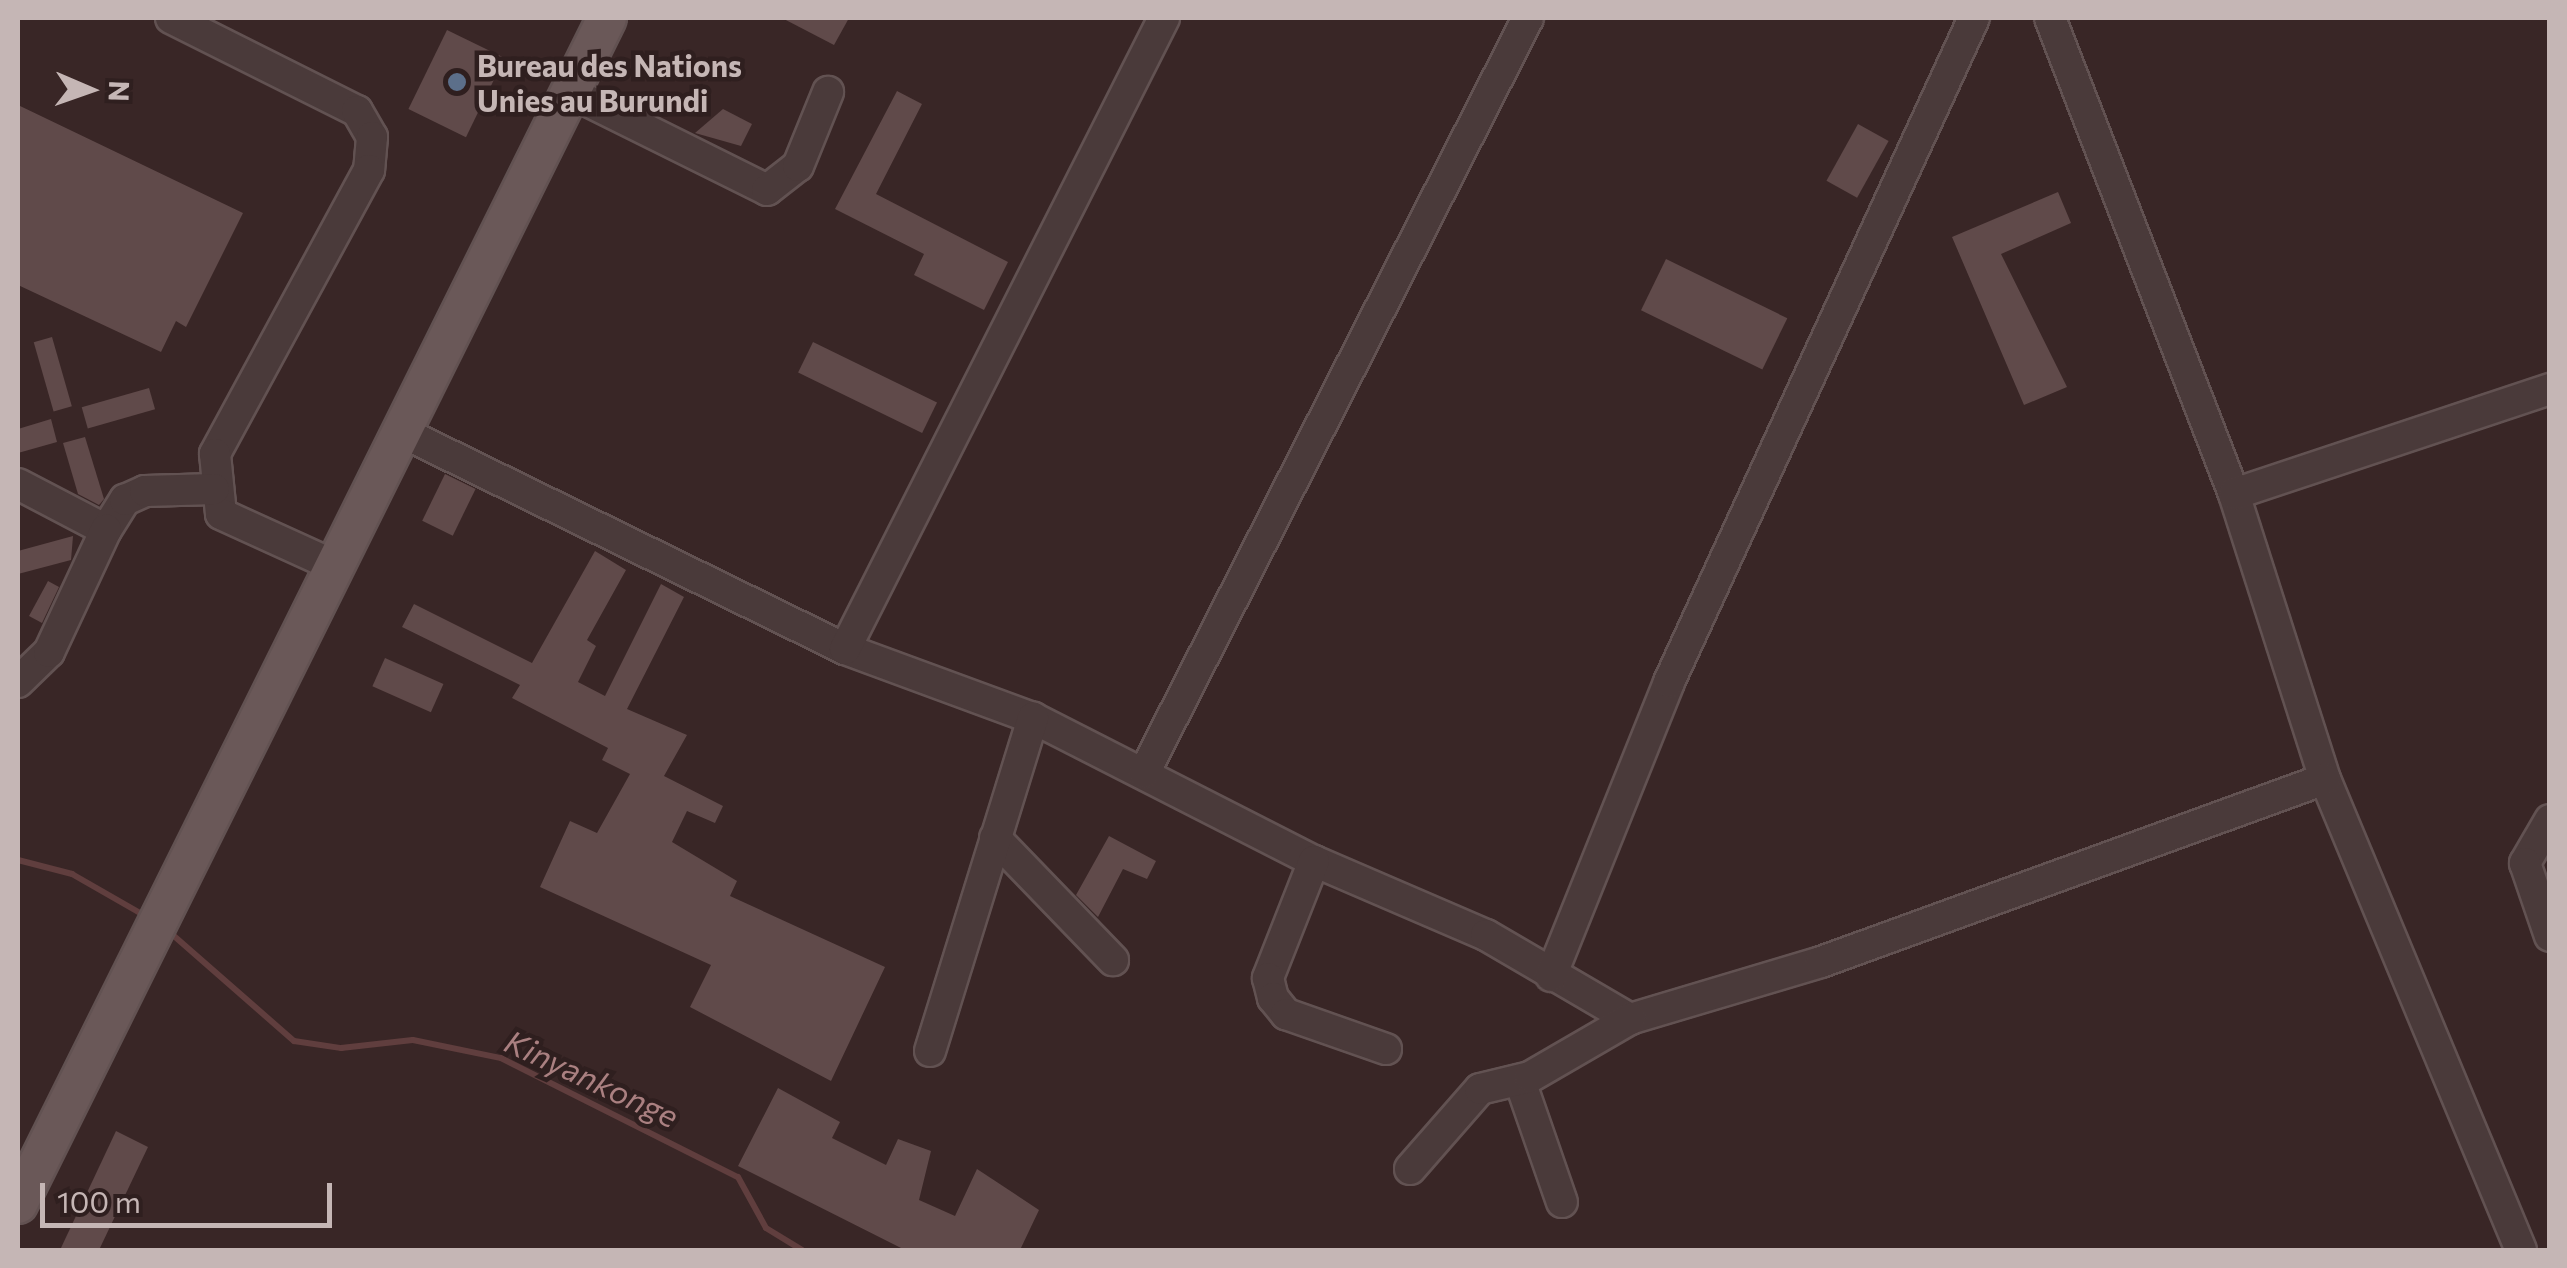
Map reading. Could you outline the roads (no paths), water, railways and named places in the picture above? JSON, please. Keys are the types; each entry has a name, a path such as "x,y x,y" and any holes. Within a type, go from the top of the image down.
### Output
{"main road":[{"path":"18,1204 607,18"}],"lane":[{"path":"845,649 1164,18"},
{"path":"1144,773 1528,18"},
{"path":"1550,976 1670,682 1974,18"},
{"path":"2050,18 2234,494 2325,779 2521,1250"},
{"path":"180,19 357,111 372,136 369,170 215,454 214,489 221,514 248,532 333,565"},
{"path":"570,92 767,190 798,166 828,92"},
{"path":"2234,494 2550,389"},
{"path":"402,432 845,649 1033,718 1314,861 1486,935 1550,976 1630,1019"},
{"path":"18,484 106,530"},
{"path":"18,682 50,652 106,530 125,500 144,492 214,489"},
{"path":"930,1051 1033,718"},
{"path":"1410,1169 1480,1090 1520,1081 1630,1019 1821,962 2325,779"},
{"path":"2550,820 2525,863 2550,936"},
{"path":"994,838 1113,960"},
{"path":"1314,861 1268,978 1273,998 1286,1014 1386,1049"},
{"path":"1520,1081 1562,1202"}],"waterway":[{"name":"Kinyankonge","path":"18,860 72,874 147,917"},
{"name":"Kinyankonge","path":"166,929 294,1041 341,1048 413,1040 501,1058 738,1177 766,1228 802,1250"}],"place":[{"name":"Bureau des Nations Unies au Burundi","path":"457,82"}]}
